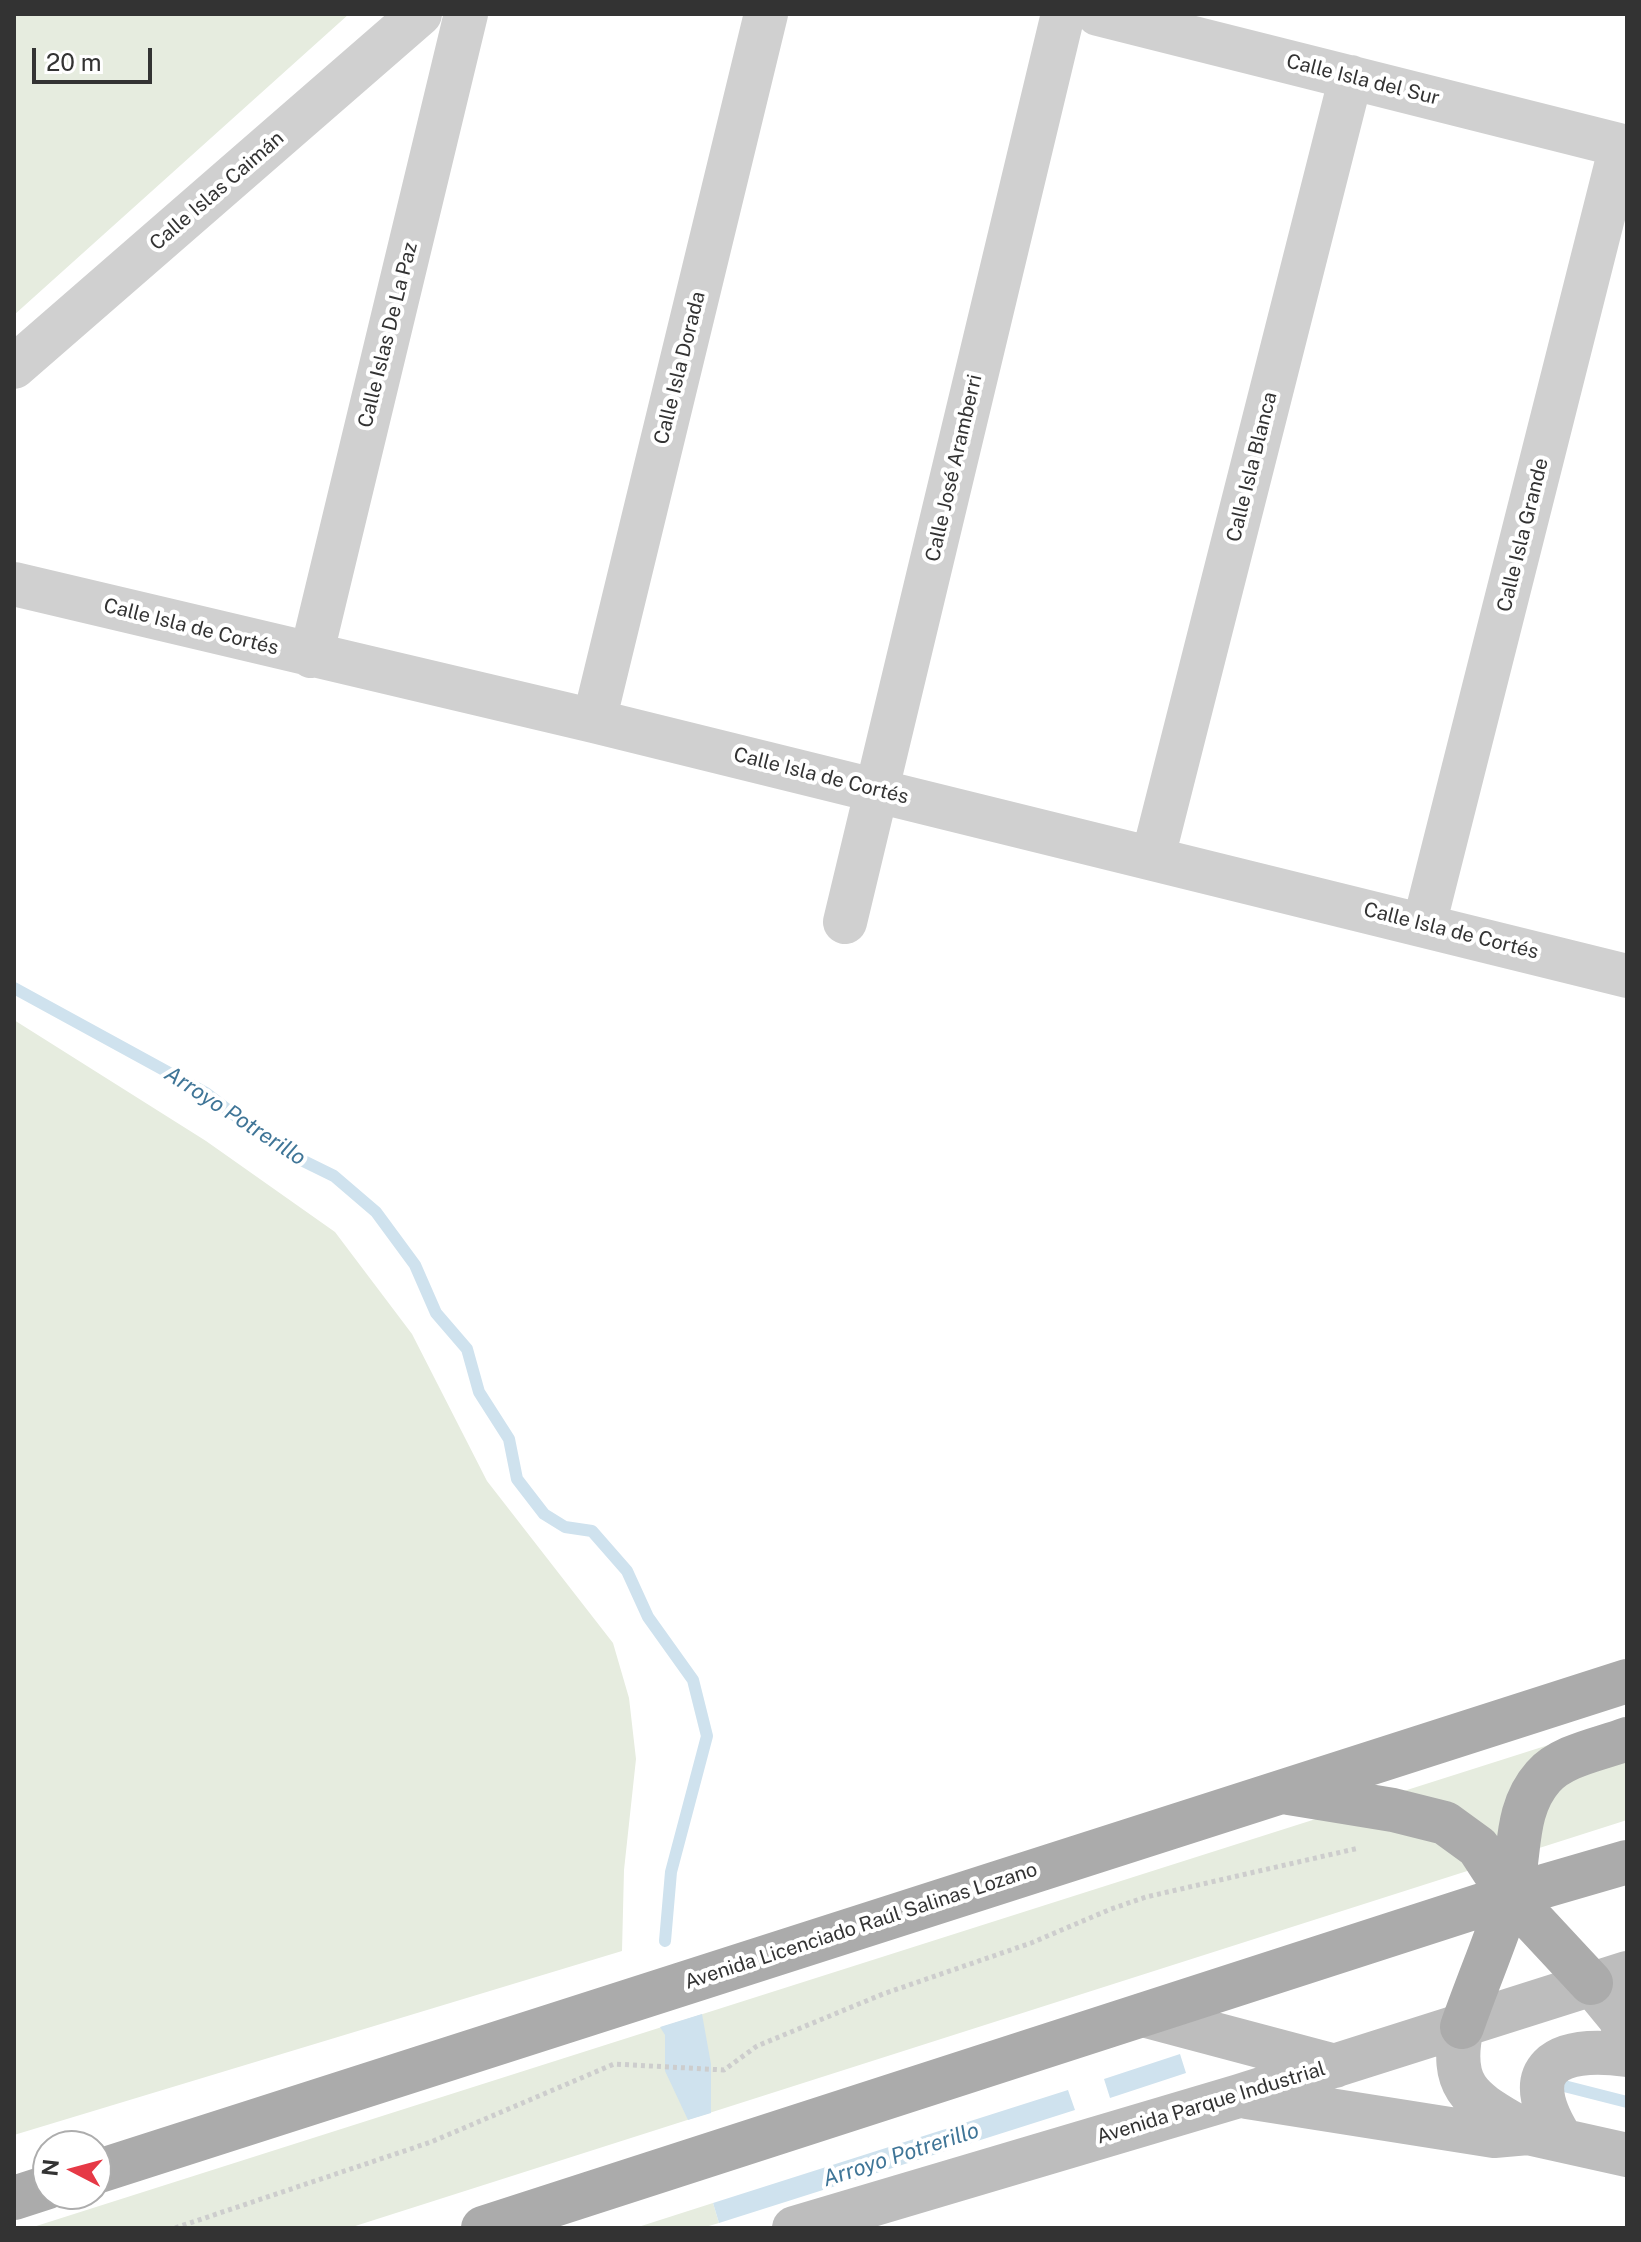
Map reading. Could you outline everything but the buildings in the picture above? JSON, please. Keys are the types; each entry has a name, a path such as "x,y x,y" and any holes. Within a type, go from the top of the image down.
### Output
{"main road":[{"name":"Avenida Licenciado Raúl Salinas Lozano","path":"112,2167 1627,1681"},
{"path":"1462,2027 1510,1896 1519,1828 1543,1776 1561,1763 1627,1739"},
{"path":"1279,1791 1393,1810 1445,1823 1478,1847 1510,1896 1609,1978"},
{"path":"483,2228 1510,1896 1627,1862"}],"street":[{"name":"Calle Islas Caimán","path":"14,367 420,14"},
{"name":"Calle Islas De La Paz","path":"311,656 466,14"},
{"name":"Calle Isla Dorada","path":"594,721 766,14"},
{"name":"Calle José Aramberri","path":"845,922 1063,14"},
{"name":"Calle Isla del Sur","path":"1098,14 1624,146"},
{"name":"Calle Isla Blanca","path":"1153,857 1351,77"},
{"name":"Calle Isla Grande","path":"1424,925 1624,146"},
{"name":"Calle Isla de Cortés","path":"14,584 594,721 1627,976"},
{"name":"Avenida Parque Industrial","path":"794,2228 1239,2096 1609,1978"},
{"path":"1609,1978 1619,2017 1627,2033"},
{"path":"1143,2015 1335,2066"},
{"path":"1462,2027 1457,2050 1465,2088 1473,2099 1545,2136 1625,2160"},
{"path":"1545,2136 1548,2118 1543,2099 1546,2072 1557,2060 1579,2051 1627,2055"},
{"path":"1239,2096 1494,2136 1545,2136"}],"path":[{"path":"175,2228 431,2142 614,2064 724,2070 757,2046 883,1994 1031,1943 1146,1897 1365,1846"}],"shaded area":[{"path":"14,14 349,14 14,315"},
{"path":"14,1020 206,1141 335,1232 412,1334 487,1481 613,1643 629,1698 636,1759 624,1870 622,1951 14,2135"},
{"path":"1627,1720 1627,1820 349,2228 30,2228 87,2210 112,2210 112,2202"},
{"path":"713,2203 719,2223 702,2228 635,2228"}],"water":[{"path":"702,2014 711,2064 711,2113 688,2120 665,2071 665,2035 660,2027"},
{"path":"1180,2054 1186,2073 1110,2098 1104,2079"},
{"path":"1068,2090 1075,2110 719,2223 713,2203"}],"waterway":[{"name":"Arroyo Potrerillo","path":"14,988 206,1093 277,1148 334,1176 376,1212 415,1265 436,1313 467,1349 479,1392 509,1439 517,1479 544,1514 565,1527 592,1531 627,1571 648,1617 693,1680 707,1736 671,1872 665,1941"},
{"name":"Arroyo Potrerillo","path":"1564,2086 1627,2102"}]}
